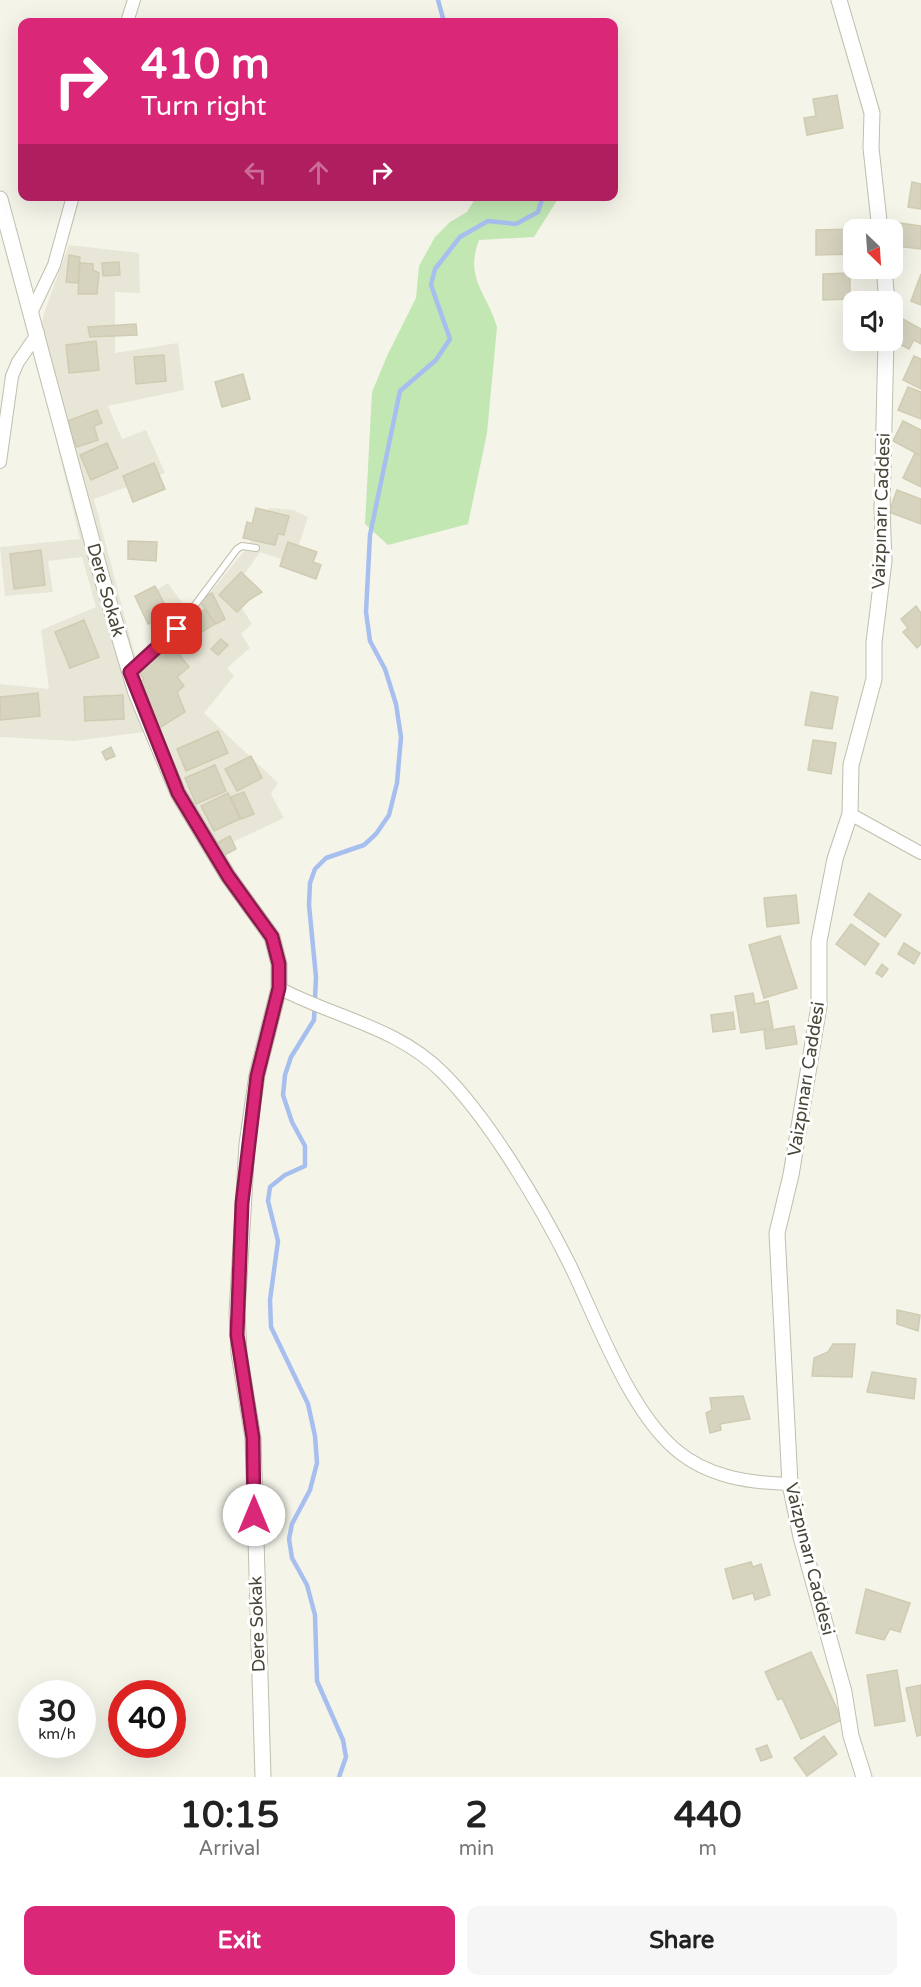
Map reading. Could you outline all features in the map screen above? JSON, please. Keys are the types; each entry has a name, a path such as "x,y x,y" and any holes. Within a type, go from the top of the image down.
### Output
{"street":[{"path":"128,18 134,0"},
{"path":"839,0 872,113 871,148 879,219"},
{"name":"Dere Sokak","path":"0,199 38,333 103,582 130,672 178,793 228,876 272,937 279,964 279,988 257,1076 247,1144 237,1313 239,1353 253,1438 263,1777"},
{"path":"32,311 54,266 72,201"},
{"path":"0,462 12,376 18,362 38,333"},
{"name":"Vaizpınarı Caddesi","path":"864,1777 851,1736 844,1692 801,1537 790,1484 777,1233 791,1174 819,1006 819,940 835,859 850,814 851,765 874,679 874,642 884,561 882,509 886,351"},
{"path":"850,814 921,853"},
{"path":"279,988 390,1036 442,1071 486,1125 549,1226 615,1363 638,1402 674,1449 715,1473 742,1480 790,1484"}],"lane":[{"path":"130,672 177,629 237,549 242,546 256,548"}],"shaded area":[{"path":"69,245 139,253 140,293 115,292 115,353 178,343 184,390 108,406 122,439 146,430 165,473 94,499 135,656 155,641 139,600 168,583 189,613 205,599 245,550 269,508 294,510 308,517 293,563 260,552 232,592 252,624 241,634 250,648 227,668 234,676 204,713 278,783 271,794 284,818 209,853 183,817 145,732 74,741 0,737 0,684 49,689 41,630 96,607 82,557 48,561 53,592 5,596 0,547 80,539 36,356 44,313"}],"green space":[{"path":"474,201 556,201 534,237 479,240 475,254 474,265 479,286 497,327 487,433 468,524 388,545 365,524 372,392 416,298 419,266 435,237 450,222 467,212"}],"building":[{"path":"837,95 843,128 807,135 804,118 816,116 813,99"},
{"path":"912,182 921,184 921,209 908,207"},
{"path":"903,223 921,226 921,249 903,247"},
{"path":"843,229 843,254 816,255 816,230"},
{"path":"69,255 80,257 78,283 66,282"},
{"path":"119,262 120,275 103,276 102,263"},
{"path":"80,263 93,264 93,270 99,273 97,294 78,294"},
{"path":"843,273 843,279 850,279 850,291 843,291 843,299 823,300 823,274"},
{"path":"921,274 921,305 911,301"},
{"path":"903,319 921,329 921,344 914,340 909,349 903,346"},
{"path":"136,324 137,335 90,337 88,327"},
{"path":"96,341 99,370 69,373 66,345"},
{"path":"164,355 166,381 136,384 134,357"},
{"path":"914,356 921,359 921,389 903,380"},
{"path":"243,374 250,399 222,407 215,382"},
{"path":"908,387 921,392 921,419 898,410"},
{"path":"97,410 102,423 94,426 98,440 77,447 65,422"},
{"path":"903,421 921,430 921,456 893,441"},
{"path":"107,443 118,468 91,480 80,455"},
{"path":"915,453 921,456 921,487 903,478"},
{"path":"154,463 165,489 133,502 123,476"},
{"path":"897,490 921,499 921,524 889,512"},
{"path":"256,508 289,516 284,535 278,534 275,545 243,538 247,522 252,524"},
{"path":"128,541 157,542 156,561 128,559"},
{"path":"288,542 317,552 313,562 321,565 316,579 280,566"},
{"path":"41,550 45,585 14,589 10,554"},
{"path":"241,572 262,592 249,600 237,612 219,595"},
{"path":"155,586 169,613 148,624 135,596"},
{"path":"212,593 225,619 216,624 199,600"},
{"path":"916,606 921,613 921,644 917,648 903,632 908,628 901,619"},
{"path":"205,609 215,624 198,634 189,619"},
{"path":"84,620 99,657 70,668 55,632"},
{"path":"221,639 228,645 218,655 211,649"},
{"path":"170,643 189,667 177,677 184,686 177,692 185,712 156,730 144,703 149,699 138,684 144,679 137,669"},
{"path":"811,692 838,697 832,729 805,725"},
{"path":"38,693 40,716 0,720 0,697"},
{"path":"123,695 124,719 85,721 84,697"},
{"path":"218,731 228,753 186,771 177,749"},
{"path":"813,740 836,743 831,774 808,770"},
{"path":"111,747 115,756 106,760 102,752"},
{"path":"251,756 262,778 237,791 225,769"},
{"path":"215,765 226,791 196,804 185,778"},
{"path":"244,792 254,814 241,819 231,797"},
{"path":"228,793 240,819 214,831 201,806"},
{"path":"230,836 236,849 223,856 217,843"},
{"path":"869,893 901,915 885,937 854,915"},
{"path":"796,895 799,923 767,927 764,898"},
{"path":"851,924 879,944 865,965 836,944"},
{"path":"780,936 797,988 764,998 749,945"},
{"path":"904,943 920,953 914,964 898,954"},
{"path":"882,964 888,969 882,977 876,973"},
{"path":"753,993 755,1004 768,1001 773,1028 741,1033 735,996"},
{"path":"733,1012 735,1029 713,1032 711,1015"},
{"path":"794,1026 797,1044 766,1049 764,1031"},
{"path":"897,1310 920,1315 918,1331 897,1324"},
{"path":"833,1344 855,1344 852,1377 812,1376 814,1358 828,1352"},
{"path":"872,1372 916,1379 914,1399 867,1392"},
{"path":"743,1396 750,1419 720,1424 721,1430 710,1433 706,1413 712,1410 710,1398"},
{"path":"751,1562 753,1567 761,1564 770,1595 755,1600 753,1593 733,1599 725,1569"},
{"path":"866,1589 910,1603 900,1632 890,1629 884,1640 856,1633"},
{"path":"811,1652 842,1720 801,1739 782,1698 778,1700 765,1672"},
{"path":"897,1670 905,1721 875,1726 867,1675"},
{"path":"921,1685 921,1735 917,1736 906,1688"},
{"path":"824,1736 837,1754 807,1776 794,1758"},
{"path":"767,1745 772,1757 761,1761 756,1749"}],"waterway":[{"path":"438,0 443,18"},
{"path":"339,1777 346,1757 343,1740 317,1681 315,1615 307,1585 292,1558 289,1539 292,1524 310,1490 317,1463 315,1436 308,1404 271,1327 270,1300 278,1241 268,1201 270,1187 285,1175 305,1166 305,1146 292,1122 283,1095 285,1075 291,1057 314,1020 316,977 309,905 310,883 315,869 326,858 364,845 376,834 389,815 397,783 401,737 396,704 385,669 370,641 366,612 370,535 400,391 436,360 450,339 431,285 435,269 460,237 488,221 516,224 538,212 541,201"}],"route":[{"path":"177,629 130,672 136,693 178,793 228,876 272,937 279,964 279,988 257,1076 247,1144 237,1313 239,1353 253,1438 254,1515"}]}
